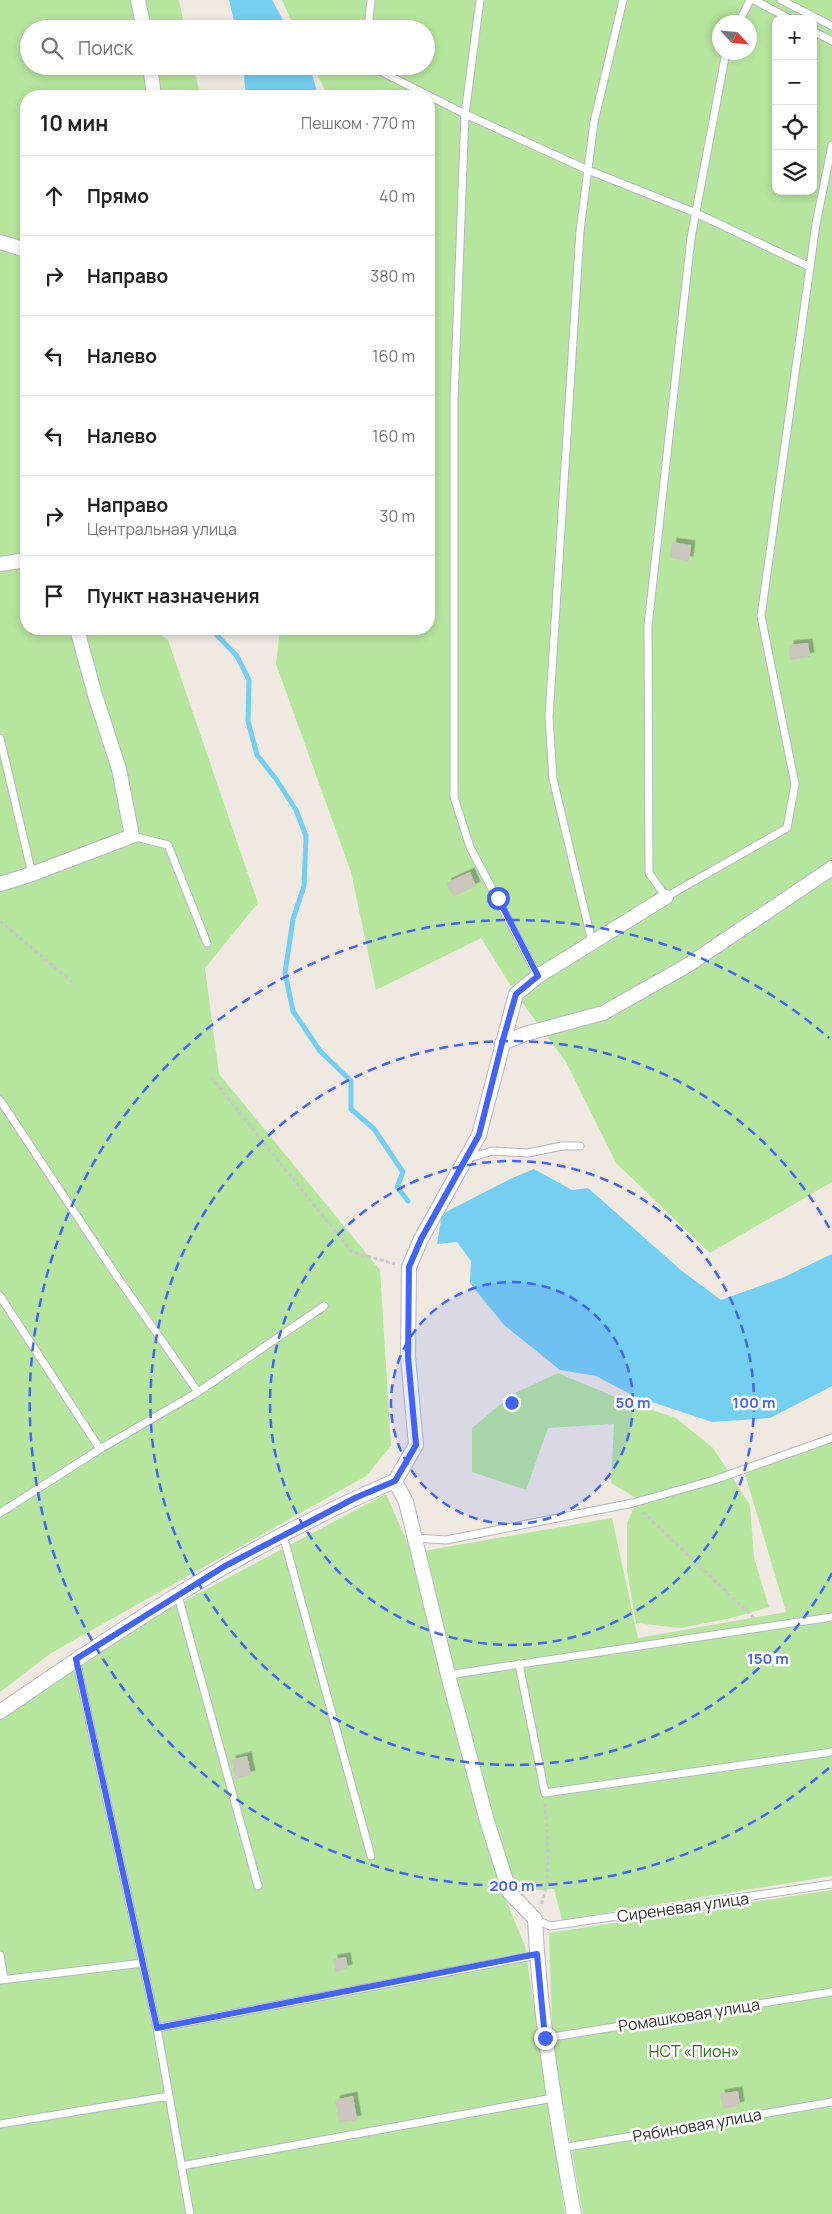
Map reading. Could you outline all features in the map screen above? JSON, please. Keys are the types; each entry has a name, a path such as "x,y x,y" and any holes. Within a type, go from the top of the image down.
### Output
{"street":[{"path":"138,0 142,20"},
{"path":"151,75 153,90"},
{"path":"0,242 20,248"},
{"path":"0,564 20,561"},
{"path":"0,884 32,874 132,836 119,769 78,635"},
{"path":"502,1043 525,1034 603,1013 688,965 832,868"},
{"path":"0,1712 76,1659 225,1566 355,1498 395,1481 416,1445 408,1357 409,1267 421,1239 479,1135 516,994 538,976 666,897"},
{"path":"395,1481 406,1502 448,1675 510,1893 535,1919 545,2038 553,2098 574,2214"}],"lane":[{"path":"369,20 371,0"},
{"path":"480,0 465,114 454,400 454,797 470,847 538,976"},
{"path":"592,942 553,779 549,717 579,241 594,122 624,0"},
{"path":"742,15 750,0"},
{"path":"754,0 782,15"},
{"path":"781,0 832,26"},
{"path":"817,33 832,41"},
{"path":"725,60 691,238 648,626 649,873 666,897 787,828 795,784 761,616 816,224 832,145"},
{"path":"388,75 418,90"},
{"path":"435,99 588,170 696,213 810,267"},
{"path":"0,738 32,874"},
{"path":"132,836 168,845 207,943"},
{"path":"0,1100 116,1275 198,1392"},
{"path":"466,1159 492,1151 528,1153 562,1146 580,1146"},
{"path":"0,1296 100,1449"},
{"path":"0,1513 100,1449 198,1392 324,1306"},
{"path":"415,1538 446,1540 634,1503 714,1480 832,1438"},
{"path":"283,1535 371,1856"},
{"path":"178,1596 258,1886"},
{"path":"448,1675 832,1617"},
{"path":"76,1659 157,2028 190,2214"},
{"path":"519,1664 545,1793 832,1752"},
{"name":"Сиреневая улица","path":"535,1919 550,1926 832,1884"},
{"path":"157,2028 537,1954"},
{"path":"0,1955 2,1980 143,1963"},
{"name":"Ромашковая улица","path":"545,2038 832,1992"},
{"path":"0,2124 169,2096"},
{"path":"181,2166 553,2098"},
{"name":"Рябиновая улица","path":"562,2148 832,2102"}],"path":[{"path":"0,920 72,982"},
{"path":"211,1077 352,1252 409,1267"},
{"path":"634,1503 764,1627"},
{"path":"535,1919 545,1894 547,1842 545,1793"}],"green space":[{"path":"0,0 179,0 183,20 20,20 20,75 195,75 199,90 20,90 20,635 161,635 168,640 258,903 205,968 219,1074 380,1270 391,1446 366,1476 51,1653 0,1692"},
{"path":"282,0 832,0 832,1182 710,1253 616,1163 566,1062 516,994 481,938 376,990 351,872 276,664 279,635 435,635 435,90 325,90 318,75 435,75 435,20 291,20"},
{"path":"558,1373 625,1401 676,1418 713,1448 750,1505 754,1558 769,1607 731,1618 680,1628 636,1623 627,1571 627,1523 638,1499 611,1483 614,1424 548,1428 526,1490 472,1472 472,1428 513,1394"},
{"path":"832,1440 832,1876 562,1920 554,1889 503,1893 525,1946 565,2214 0,2214 0,1717 73,1660 386,1494 412,1553 612,1518 638,1638 786,1612 745,1474"},
{"name":"НСТ «Пион»","path":"832,1890 832,2214 583,2214 553,2050 549,1933"}],"water":[{"path":"229,0 272,0 283,20 234,20"},
{"path":"244,75 312,75 316,90 245,90"},
{"path":"534,1169 572,1190 588,1188 682,1271 721,1300 782,1278 832,1254 832,1386 770,1418 712,1422 634,1396 596,1376 560,1370 504,1325 470,1283 471,1261 457,1242 437,1244 442,1214 510,1179"}],"building":[{"path":"672,542 691,545 689,561 670,558"},
{"path":"808,643 810,657 790,660 789,645"},
{"path":"470,872 476,886 453,897 446,883"},
{"path":"247,1756 251,1775 236,1779 231,1760"},
{"path":"346,1957 348,1969 335,1972 333,1959"},
{"path":"738,2091 740,2106 723,2109 720,2094"},
{"path":"353,2096 357,2120 339,2123 335,2100"}],"waterway":[{"path":"217,635 237,656 249,680 248,721 257,755 276,779 296,810 306,836 304,886 293,919 285,973 293,1011 320,1051 351,1081 351,1109 374,1129 403,1172 397,1187 408,1201"}],"route":[{"path":"498,898 538,976 516,994 479,1135 421,1239 409,1267 408,1357 416,1445 395,1481 355,1498 225,1566 76,1659 157,2028 537,1954 545,2038"}]}
